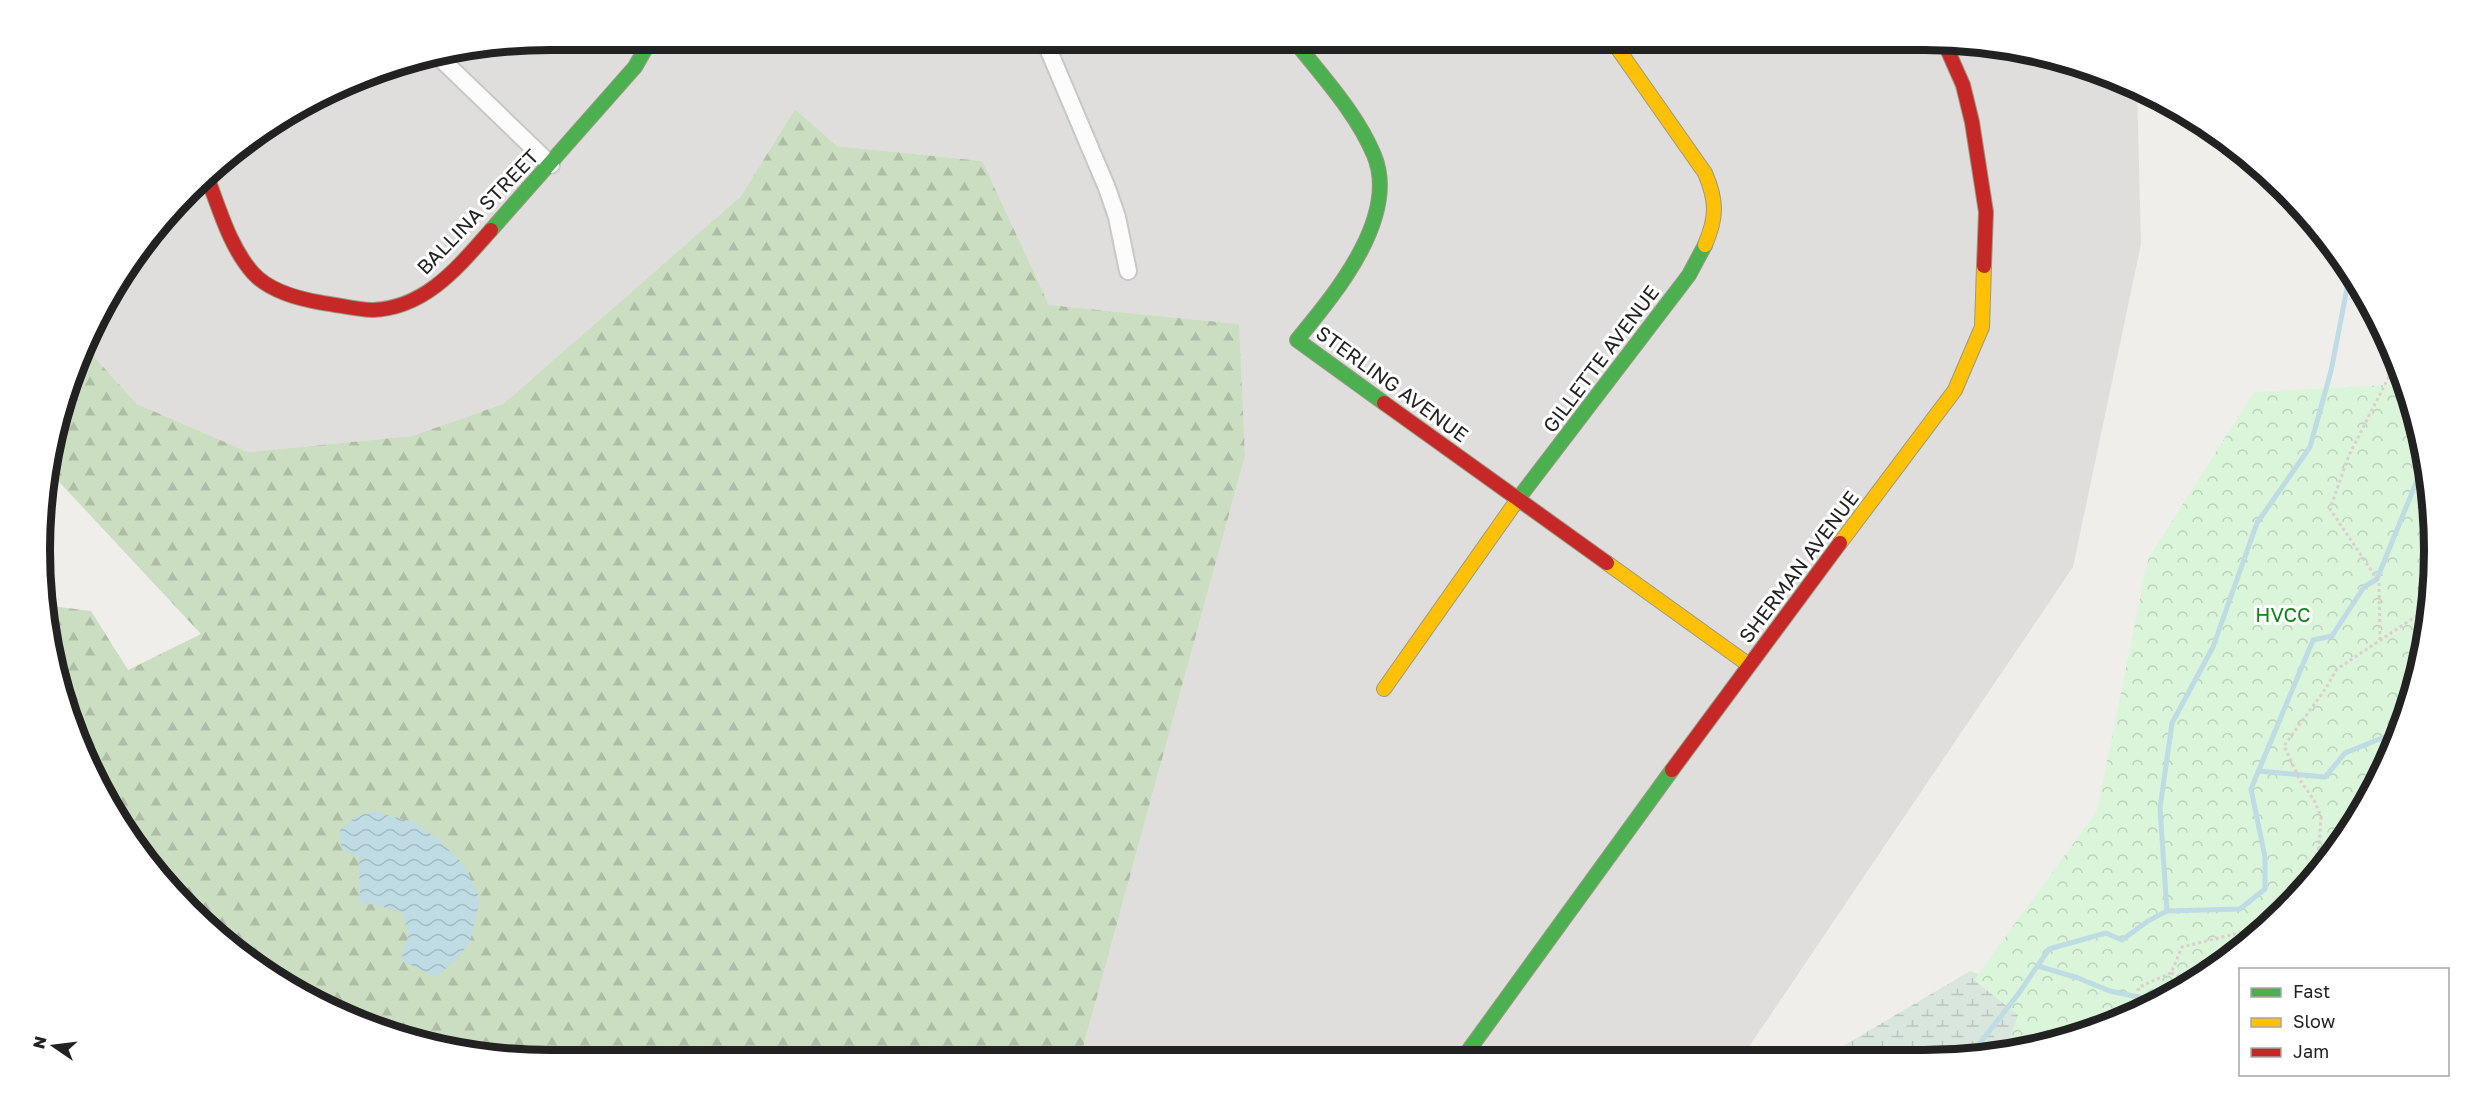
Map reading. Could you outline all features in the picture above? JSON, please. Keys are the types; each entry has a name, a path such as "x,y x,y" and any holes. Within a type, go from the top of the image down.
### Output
{"street":[{"name":"BALLINA STREET","path":"210,183 234,246 252,272 265,285 310,301 371,310 391,308 436,288 455,270 551,165 635,67 645,50"},
{"path":"1049,50 1107,188 1117,217 1128,271"},
{"name":"STERLING AVENUE","path":"1301,50 1350,113 1372,151 1379,172 1379,206 1362,251 1297,340 1749,666"},
{"name":"GILLETTE AVENUE","path":"1384,689 1519,498 1689,275 1705,249 1714,212 1714,194 1705,173 1619,50"},
{"name":"SHERMAN AVENUE","path":"1469,1050 1749,666 1955,390 1982,327 1986,212 1972,122 1963,84 1948,51"},
{"path":"443,61 551,165"}],"path":[{"path":"2380,641 2379,582 2330,509 2349,455 2391,373"},
{"path":"2314,862 2319,848 2321,817 2316,801 2300,780 2284,746 2337,669 2419,614"},
{"path":"2319,848 2324,849"},
{"path":"2134,1003 2139,987 2171,973 2182,947 2247,931"},
{"path":"2171,973 2182,978"}],"shaded area":[{"path":"550,50 1923,50 1956,51 2021,59 2084,76 2137,98 2141,244 2073,567 1747,1050 1082,1050 1245,456 1238,324 1049,305 981,161 837,146 795,109 741,196 503,404 412,436 248,452 137,404 90,353 101,329 134,272 174,220 196,196 245,153 300,117 329,101 389,76 452,59 517,51"}],"green space":[{"path":"795,109 837,146 982,161 1049,305 1239,324 1245,456 1082,1050 517,1049 452,1041 389,1024 329,999 295,980 242,944 196,904 153,855 134,828 101,771 88,742 67,680 59,648 53,606 91,611 128,670 201,634 55,478 67,420 90,353 137,404 248,452 412,436 503,404 741,196"},
{"name":"HVCC","path":"2395,384 2414,452 2424,550 2414,648 2397,711 2372,771 2339,828 2299,880 2253,926 2201,966 2144,999 2084,1024 2008,1043 2018,1015 1974,980 2097,811 2148,559 2254,392"},
{"path":"1970,971 2080,1012 2066,1029 2021,1041 1988,1046 1923,1050 1841,1050 1843,1046"}],"water":[{"path":"372,811 413,822 438,839 465,866 480,899 470,942 457,959 435,977 401,960 409,934 402,913 378,905 360,903 359,857 342,850 339,831 354,818"}],"waterway":[{"path":"2167,911 2160,808 2172,723 2213,647 2257,523 2310,447 2331,371 2347,286"},
{"path":"1977,1047 2019,993 2049,949 2106,933 2122,940 2148,921 2167,911 2240,909 2265,889 2265,857 2251,789 2313,640 2332,636 2364,587 2377,579 2418,478"},
{"path":"2258,771 2325,777 2345,753 2387,736"},
{"path":"2038,966 2110,991 2144,999"}],"traffic: fast":[{"path":"491,230 635,67 645,50"},
{"path":"1302,50 1358,124 1374,155 1380,179 1378,204 1371,229 1359,254 1328,301 1297,340 1384,403"},
{"path":"1518,499 1689,275 1705,245"},
{"path":"1469,1050 1672,770"}],"traffic: slow":[{"path":"1619,50 1705,173 1712,192 1714,209 1712,226 1705,245"},
{"path":"1840,543 1955,390 1982,327 1984,266"},
{"path":"1384,689 1518,499"},
{"path":"1607,563 1749,665"}],"traffic: jam":[{"path":"1948,51 1963,85 1972,122 1986,212 1984,266"},
{"path":"209,184 231,239 253,273 267,285 295,296 354,308 373,310 392,307 409,302 425,293 454,271 491,230"},
{"path":"1384,403 1607,563"},
{"path":"1672,770 1840,543"}]}
